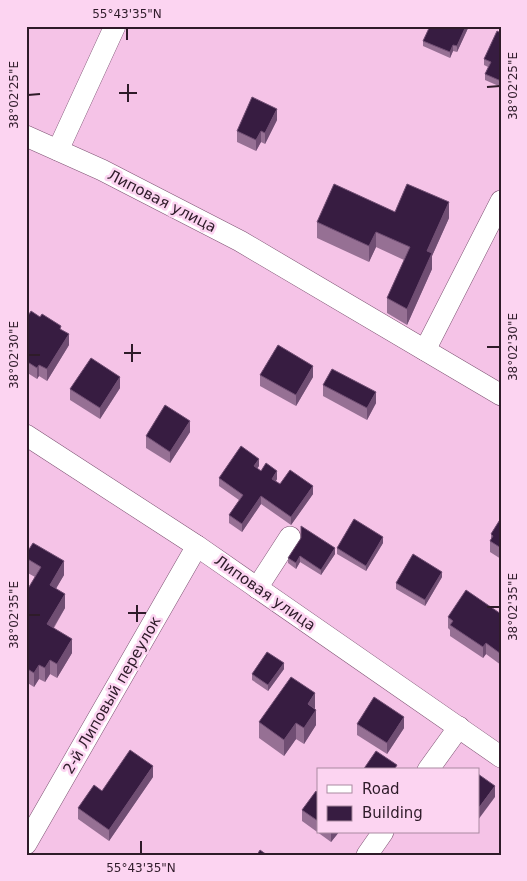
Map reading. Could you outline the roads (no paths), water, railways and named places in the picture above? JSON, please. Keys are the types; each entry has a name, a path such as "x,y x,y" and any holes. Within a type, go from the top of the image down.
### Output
{"street":[{"path":"58,150 114,26"},
{"name":"Липовая улица","path":"26,136 102,170 240,241 501,395"},
{"path":"426,350 501,201"},
{"name":"Липовая улица","path":"26,435 198,546 501,757"},
{"path":"257,588 290,537"},
{"name":"2-й Липовый переулок","path":"26,844 198,546"},
{"path":"429,768 459,727"},
{"path":"367,855 382,834"}]}
